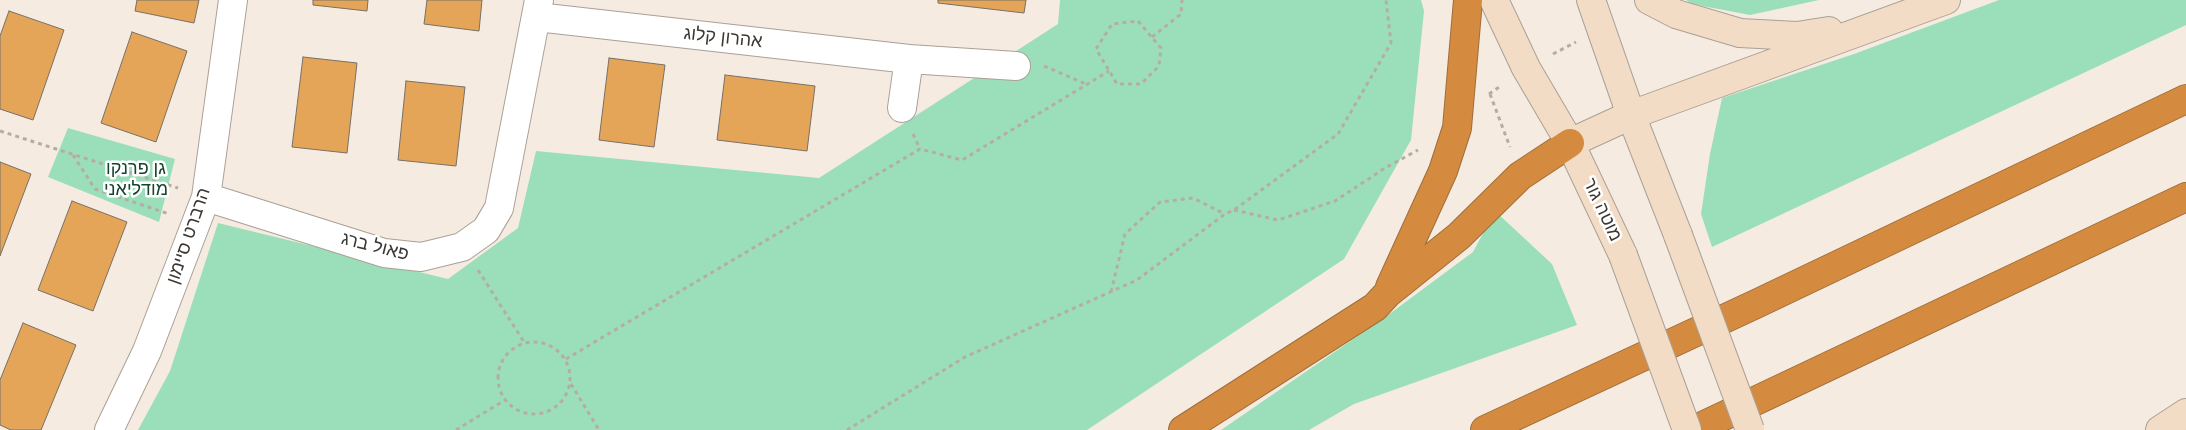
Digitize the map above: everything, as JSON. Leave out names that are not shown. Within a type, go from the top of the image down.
[{"type":"highway","points":[[1388,293],[1443,171],[1457,128],[1468,0]]},
{"type":"highway","points":[[1485,430],[1756,304],[2186,99]]},
{"type":"highway","points":[[1183,430],[1375,307],[1388,293],[1459,236],[1520,176],[1570,143]]},
{"type":"highway","points":[[1694,430],[2186,197]]},
{"type":"main road","name":"מוטה גור","points":[[1494,0],[1526,68],[1570,143],[1623,255],[1687,430]]},
{"type":"main road","points":[[1591,0],[1631,115],[1678,235],[1750,430]]},
{"type":"main road","points":[[1649,0],[1676,14],[1740,33],[1797,36],[1882,24]]},
{"type":"main road","points":[[1570,143],[1631,115],[1946,0]]},
{"type":"main road","points":[[2160,430],[2186,413]]},
{"type":"street","name":"הרברט סיימון","points":[[109,430],[147,351],[206,197],[233,0]]},
{"type":"street","name":"פאול ברג","points":[[206,197],[384,252],[421,258],[462,246],[486,230],[499,208],[538,8]]},
{"type":"street","name":"אהרון קלוג","points":[[538,8],[909,59],[1016,66]]},
{"type":"street","points":[[902,108],[909,59]]},
{"type":"path","points":[[1152,37],[1181,14],[1182,0]]},
{"type":"path","points":[[847,430],[965,357],[1136,280],[1338,134],[1391,43],[1386,0]]},
{"type":"path","points":[[1138,21],[1161,48],[1158,66],[1141,84],[1117,84],[1109,71],[1096,49],[1112,24],[1138,21]]},
{"type":"path","points":[[1016,66],[1048,66],[1087,85]]},
{"type":"path","points":[[566,359],[920,149],[962,160],[1109,71]]},
{"type":"path","points":[[1490,93],[1520,176]]},
{"type":"path","points":[[0,131],[206,197]]},
{"type":"path","points":[[73,154],[95,189],[196,224]]},
{"type":"path","points":[[1234,210],[1278,220],[1335,201],[1385,168]]},
{"type":"path","points":[[1111,292],[1125,234],[1160,202],[1193,198],[1225,214]]},
{"type":"path","points":[[462,246],[524,342]]},
{"type":"path","points":[[536,341],[548,344],[558,350],[566,359],[570,371],[567,395],[559,405],[549,411],[537,415],[519,411],[505,400],[499,390],[499,366],[514,347],[524,342],[536,341]]},
{"type":"path","points":[[570,383],[599,430]]},
{"type":"path","points":[[456,430],[505,400]]},
{"type":"green space","points":[[1060,0],[1421,0],[1424,11],[1411,140],[1344,259],[1087,430],[138,430],[170,371],[218,223],[448,279],[518,228],[536,151],[819,178],[1058,24]]},
{"type":"green space","points":[[1686,0],[1819,0],[1750,15],[1692,4]]},
{"type":"green space","points":[[1999,0],[2186,0],[2186,25],[1712,247],[1701,214],[1710,154],[1722,98],[1854,54]]},
{"type":"green space","name":"גן פרנקו מודליאני","points":[[68,128],[175,159],[159,222],[48,177]]},
{"type":"green space","points":[[1495,211],[1552,264],[1577,325],[1354,404],[1309,430],[1221,430],[1384,318],[1473,252]]},
{"type":"building","points":[[137,0],[199,0],[194,23],[135,11]]},
{"type":"building","points":[[313,0],[368,0],[367,11],[313,5]]},
{"type":"building","points":[[427,0],[482,0],[479,31],[424,24]]},
{"type":"building","points":[[938,0],[1026,0],[1024,13],[938,3]]},
{"type":"building","points":[[9,11],[64,30],[33,120],[0,109],[0,36]]},
{"type":"building","points":[[132,32],[187,51],[156,142],[101,123]]},
{"type":"building","points":[[303,57],[357,63],[347,153],[292,147]]},
{"type":"building","points":[[609,58],[665,65],[654,147],[599,140]]},
{"type":"building","points":[[725,75],[815,86],[807,151],[717,140]]},
{"type":"building","points":[[406,81],[465,87],[456,166],[398,160]]},
{"type":"building","points":[[0,162],[31,174],[0,256]]},
{"type":"building","points":[[72,201],[127,222],[93,311],[38,290]]},
{"type":"building","points":[[23,323],[76,345],[41,430],[11,430],[0,425],[0,380]]}]
